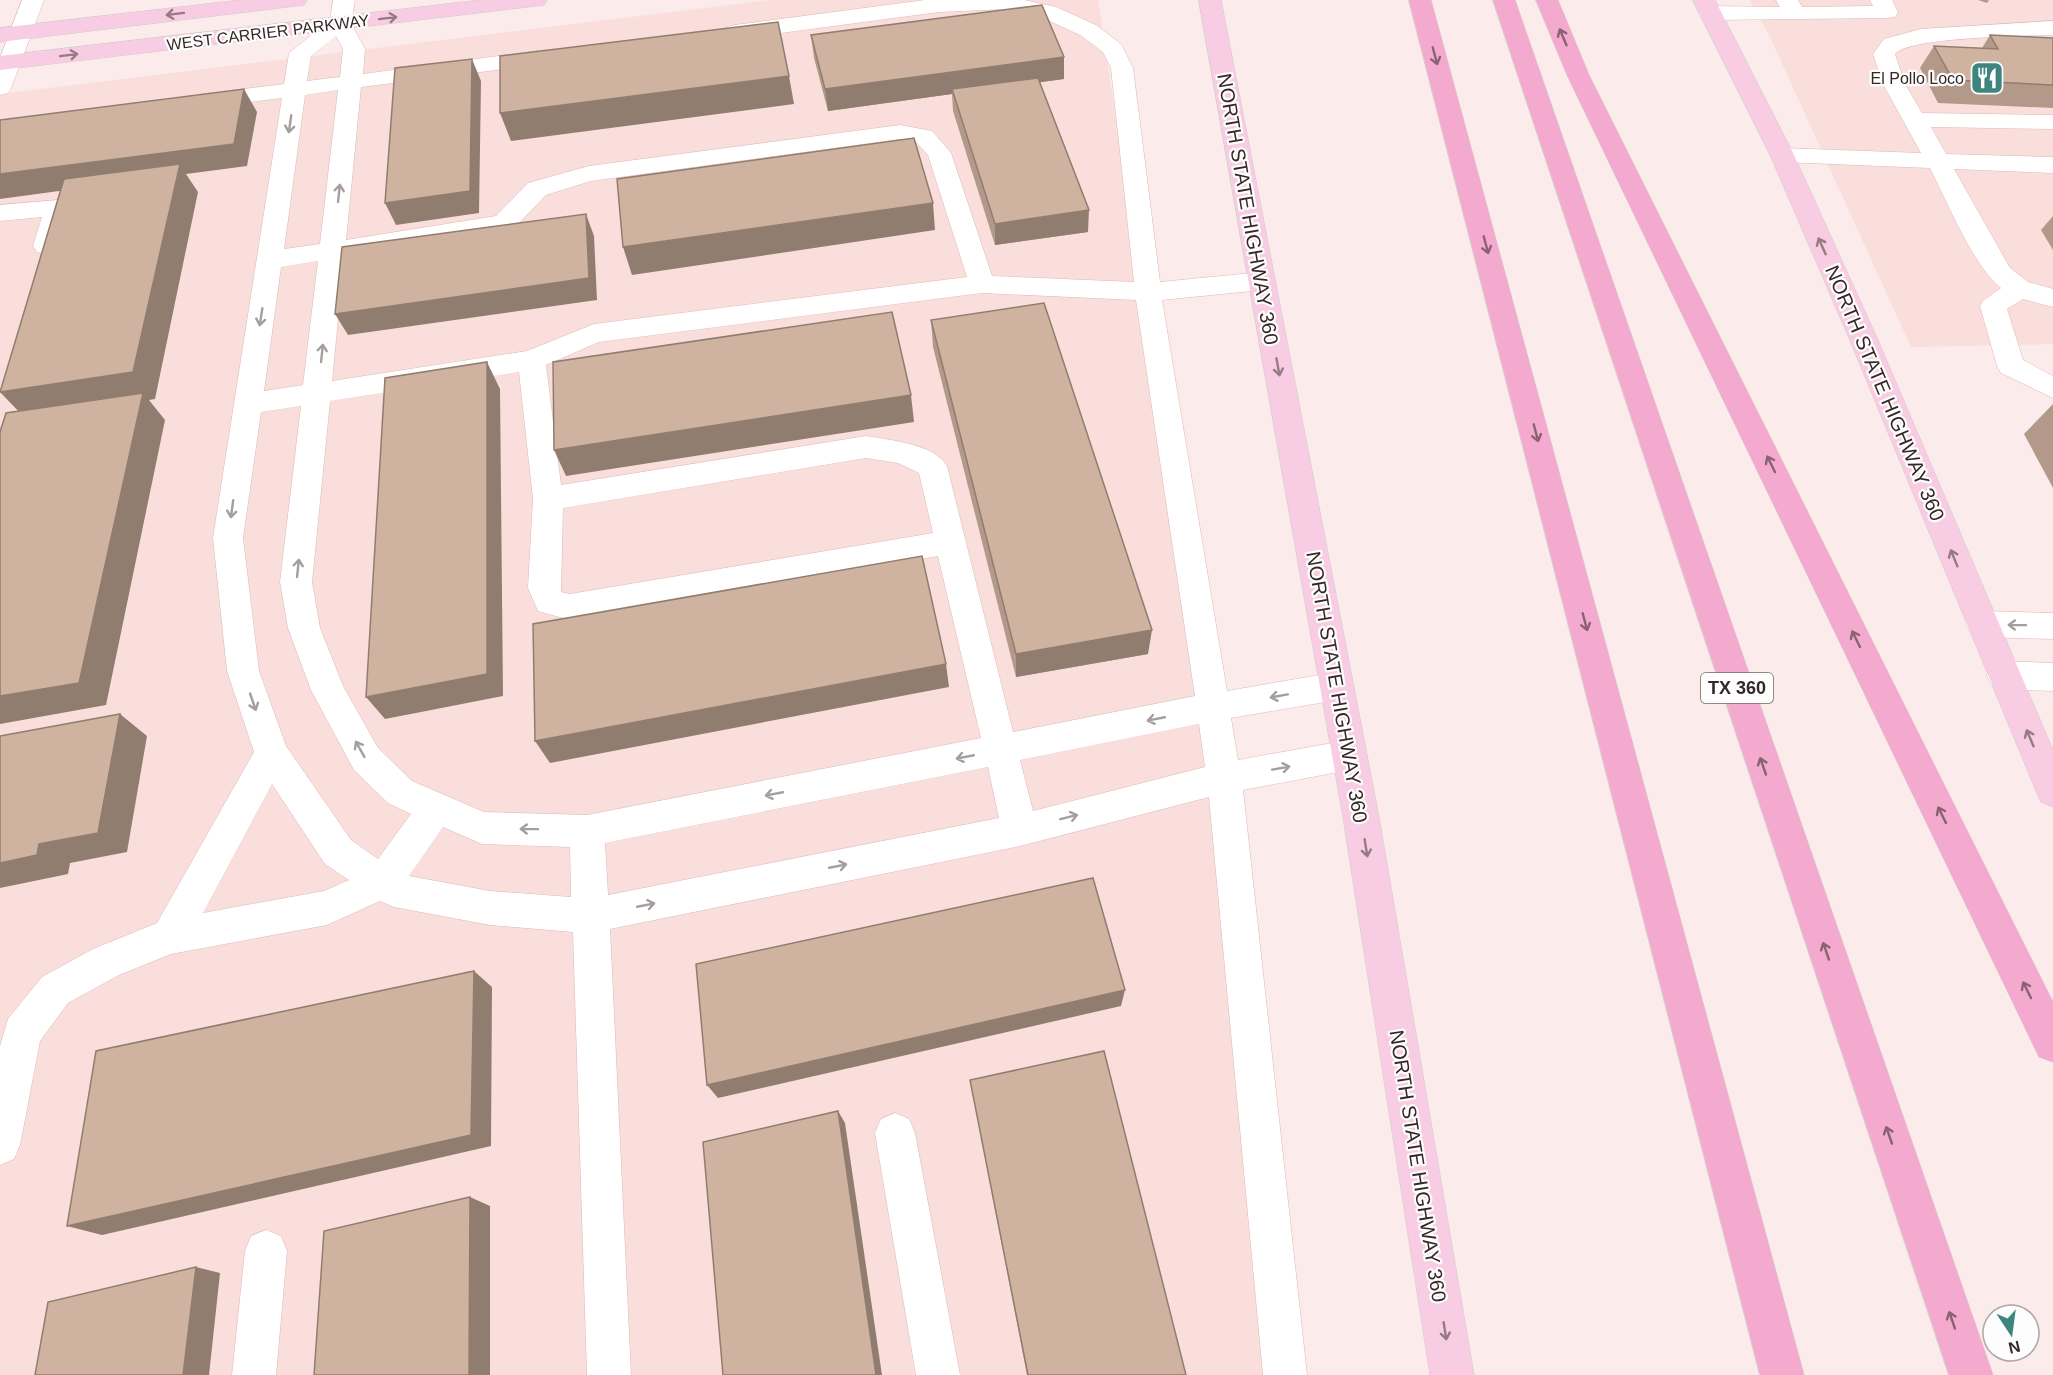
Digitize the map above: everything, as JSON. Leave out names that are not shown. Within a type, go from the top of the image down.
[{"type":"highway","points":[[1420,0],[1782,1375]]},
{"type":"highway","name":"TX 360","points":[[1504,0],[1599,286],[1971,1375]]},
{"type":"highway","points":[[1547,0],[1578,75],[2053,1042]]},
{"type":"main road","name":"WEST CARRIER PARKWAY","points":[[10,33],[218,5],[296,0]]},
{"type":"main road","name":"WEST CARRIER PARKWAY","points":[[5,63],[342,12],[536,0]]},
{"type":"main road","name":"NORTH STATE HIGHWAY 360","points":[[1210,0],[1337,686],[1452,1375]]},
{"type":"main road","name":"NORTH STATE HIGHWAY 360","points":[[1707,7],[1782,155],[1863,338],[2053,792]]},
{"type":"street","points":[[0,87],[10,33],[33,0]]},
{"type":"street","points":[[1707,7],[1842,6],[1887,12],[1881,0]]},
{"type":"street","points":[[715,35],[937,3],[1009,3],[1047,12],[1088,30],[1113,49],[1122,68],[1148,292],[1224,778],[1285,1375]]},
{"type":"street","points":[[1337,686],[587,831],[482,828],[400,792],[366,759],[328,690],[304,628],[296,582],[354,49],[342,12],[300,53],[228,538],[243,671],[271,753],[338,852],[394,890],[490,908],[589,916],[1020,830],[1224,778],[1349,755]]},
{"type":"street","points":[[1888,49],[1921,36],[2053,28]]},
{"type":"street","points":[[1888,49],[2053,45]]},
{"type":"street","points":[[1888,49],[1894,84],[1984,249],[2001,273],[2019,289],[2053,298]]},
{"type":"street","points":[[177,104],[562,55]]},
{"type":"street","points":[[1915,120],[2053,122]]},
{"type":"street","points":[[270,260],[504,224],[537,189],[589,174],[900,132],[924,136],[939,153],[982,284]]},
{"type":"street","points":[[1782,155],[2053,165]]},
{"type":"street","points":[[0,213],[58,208],[38,274]]},
{"type":"street","points":[[247,404],[532,360],[594,333],[982,284],[1148,292],[1262,282]]},
{"type":"street","points":[[2019,289],[1993,306],[2011,366],[2053,388]]},
{"type":"street","points":[[532,360],[548,499],[544,588],[549,602],[570,607],[950,542]]},
{"type":"street","points":[[548,499],[866,447],[903,453],[932,466],[1020,830]]},
{"type":"street","points":[[1982,624],[2053,626]]},
{"type":"street","points":[[2003,675],[2053,677]]},
{"type":"street","points":[[170,936],[271,753]]},
{"type":"street","points":[[0,1144],[22,1033],[55,990],[106,962],[170,936],[327,908],[383,882],[436,808]]},
{"type":"street","points":[[587,831],[609,1375]]},
{"type":"street","points":[[895,1133],[938,1375]]},
{"type":"street","points":[[254,1375],[266,1251]]},
{"type":"shaded area","points":[[770,0],[1098,0],[1306,1375],[0,1375],[0,94]]},
{"type":"shaded area","points":[[1750,0],[2053,0],[2053,344],[1911,347],[1770,37]]},
{"type":"building","points":[[1042,5],[1064,57],[825,89],[811,35]]},
{"type":"building","points":[[778,22],[789,76],[500,113],[500,56]]},
{"type":"building","points":[[1990,35],[2053,38],[2053,85],[1953,80],[1934,46],[1998,49]]},
{"type":"building","points":[[472,59],[470,191],[385,203],[395,68]]},
{"type":"building","points":[[1038,78],[1089,210],[995,224],[952,89]]},
{"type":"building","points":[[244,89],[234,144],[0,174],[0,120]]},
{"type":"building","points":[[914,138],[933,203],[623,247],[617,179]]},
{"type":"building","points":[[180,164],[133,372],[0,392],[64,179]]},
{"type":"building","points":[[586,214],[589,278],[335,314],[342,247]]},
{"type":"building","points":[[1044,303],[1152,630],[1016,654],[931,320]]},
{"type":"building","points":[[892,312],[911,395],[554,450],[553,362]]},
{"type":"building","points":[[487,362],[487,674],[366,697],[385,378]]},
{"type":"building","points":[[143,393],[79,683],[0,696],[0,432],[6,413]]},
{"type":"building","points":[[922,556],[946,664],[535,741],[533,624]]},
{"type":"building","points":[[120,714],[98,833],[39,844],[37,855],[0,863],[0,736]]},
{"type":"building","points":[[1093,878],[1125,990],[707,1085],[696,964]]},
{"type":"building","points":[[474,971],[471,1135],[67,1226],[96,1051]]},
{"type":"building","points":[[1104,1051],[1186,1375],[1028,1375],[970,1080]]},
{"type":"building","points":[[838,1111],[876,1375],[723,1375],[703,1142]]},
{"type":"building","points":[[470,1197],[469,1375],[314,1375],[324,1231]]},
{"type":"building","points":[[196,1267],[183,1375],[35,1375],[48,1302]]},
{"type":"place","name":"El Pollo Loco","points":[[1987,78]]}]
